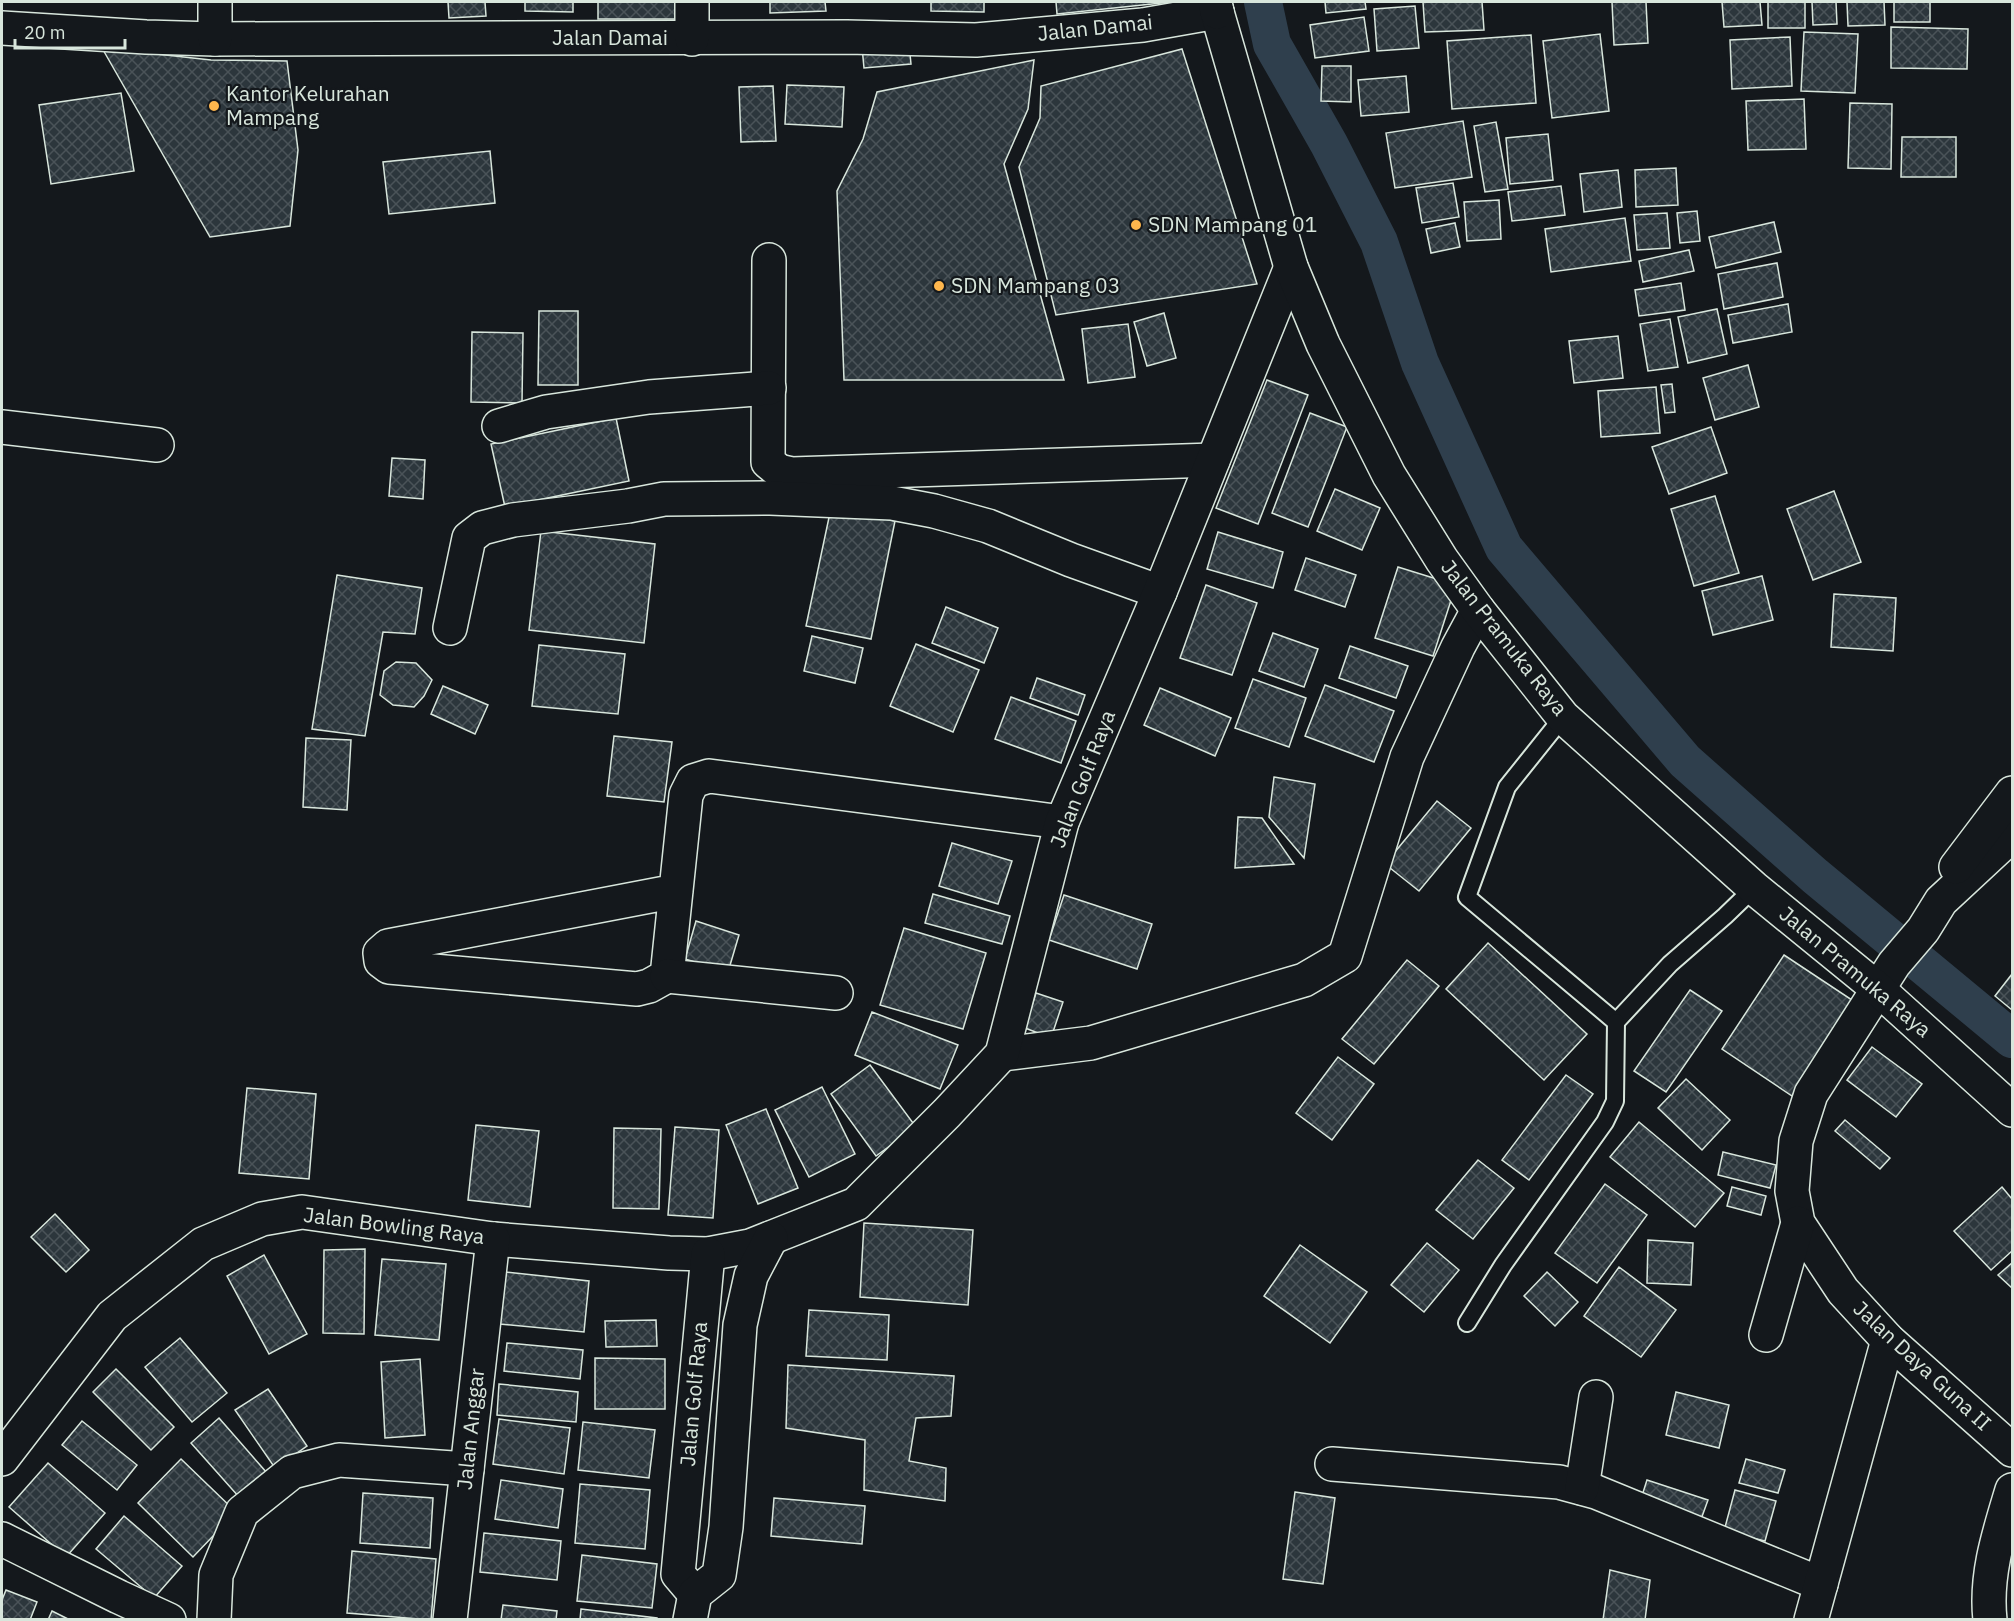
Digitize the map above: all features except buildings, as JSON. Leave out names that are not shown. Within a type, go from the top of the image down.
[{"type":"street","points":[[215,2],[215,39]]},
{"type":"street","points":[[692,2],[692,39]]},
{"type":"street","name":"Jalan Damai","points":[[2,28],[215,39],[847,37],[976,40],[1143,25],[1216,7]]},
{"type":"street","name":"Jalan Pramuka Raya","points":[[1216,7],[1291,267],[1323,344],[1389,475],[1442,560],[1478,610],[1563,717],[1754,888],[1886,977],[2013,1110]]},
{"type":"street","points":[[769,260],[768,462],[779,471],[792,474],[1213,460]]},
{"type":"street","name":"Jalan Golf Raya","points":[[771,1238],[751,1276],[740,1325],[726,1527],[719,1575],[693,1607],[678,1574],[708,1254],[750,1246],[856,1204],[1002,1054],[1062,822],[1160,592],[1291,267]]},
{"type":"street","points":[[499,426],[546,412],[649,397],[769,388]]},
{"type":"street","points":[[2,428],[157,446]]},
{"type":"street","points":[[450,628],[469,538],[482,528],[513,520],[628,506],[664,499],[770,498],[892,502],[988,526],[1071,560],[1160,592]]},
{"type":"street","points":[[1002,1054],[1091,1044],[1304,980],[1345,956],[1407,757],[1458,647],[1478,610]]},
{"type":"street","points":[[667,976],[686,795],[693,781],[709,776],[1062,822]]},
{"type":"street","points":[[1941,901],[1948,877],[2013,793]]},
{"type":"street","points":[[1941,901],[2013,835]]},
{"type":"street","points":[[676,891],[388,946],[380,953],[381,961],[389,967],[637,989],[649,986],[667,976],[836,993]]},
{"type":"street","name":"Jalan Daya Guna II","points":[[1941,901],[1923,930],[1886,977],[1811,1094],[1796,1141],[1792,1191],[1798,1223],[1843,1291],[1888,1340],[2013,1450]]},
{"type":"street","name":"Jalan Bowling Raya","points":[[2,1459],[112,1316],[202,1244],[262,1219],[302,1212],[493,1239],[708,1254]]},
{"type":"street","points":[[1766,1335],[1798,1223]]},
{"type":"street","name":"Jalan Anggar","points":[[450,1620],[493,1239]]},
{"type":"street","points":[[1811,1620],[1888,1340]]},
{"type":"street","points":[[1582,1488],[1596,1397]]},
{"type":"street","points":[[214,1620],[216,1575],[242,1512],[292,1472],[339,1460],[467,1469]]},
{"type":"street","points":[[1332,1464],[1559,1482],[1596,1492],[1821,1584]]},
{"type":"street","points":[[1990,1620],[1989,1605],[1994,1549],[2013,1491]]},
{"type":"street","points":[[2,1539],[169,1620]]},
{"type":"lane","points":[[1563,717],[1507,788],[1467,897],[1616,1022]]},
{"type":"lane","points":[[1467,1323],[1503,1264],[1605,1122],[1615,1101],[1616,1022],[1670,964],[1754,888]]},
{"type":"waterway","points":[[1263,2],[1272,44],[1329,144],[1379,242],[1420,363],[1504,548],[1685,761],[1815,876],[2012,1039]]},
{"type":"place","name":"Kantor Kelurahan Mampang","points":[[214,106]]},
{"type":"place","name":"SDN Mampang 01","points":[[1136,225]]},
{"type":"place","name":"SDN Mampang 03","points":[[939,286]]}]
